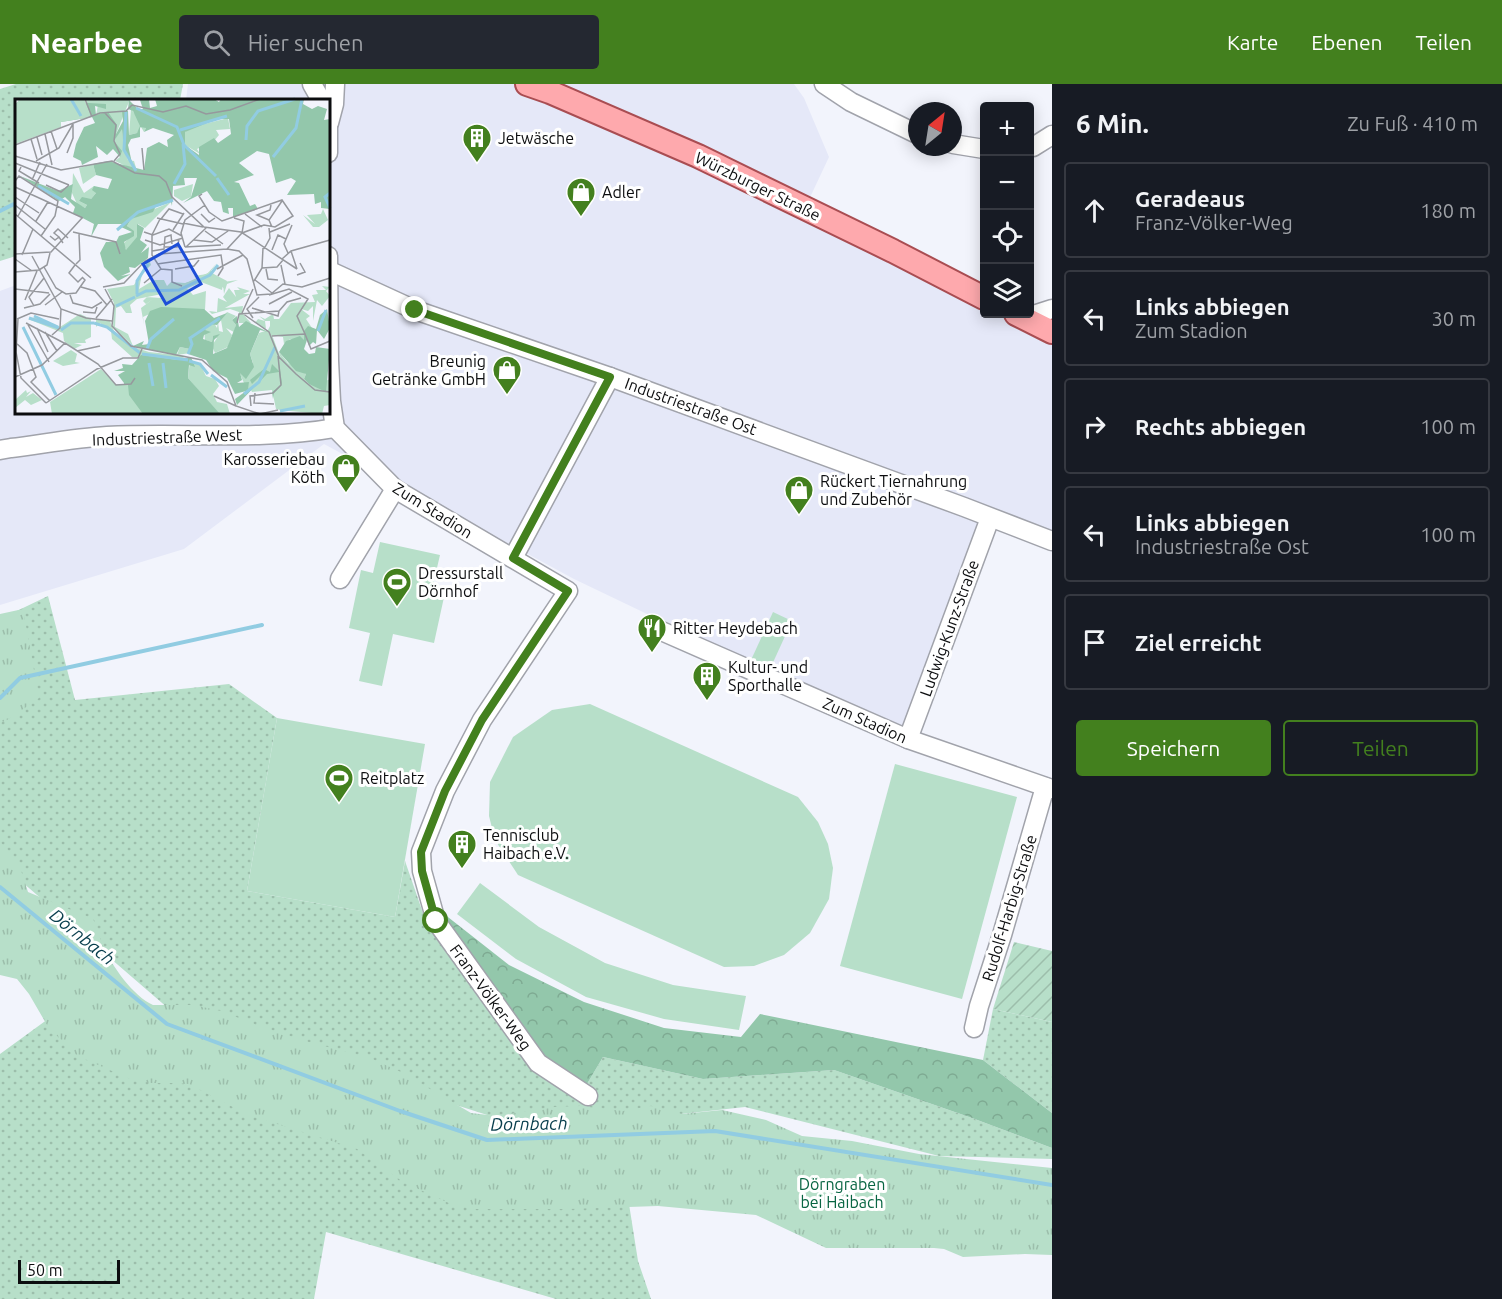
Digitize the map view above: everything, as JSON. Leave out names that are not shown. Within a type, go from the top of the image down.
[{"type":"main road","name":"Würzburger Straße","points":[[527,84],[698,156],[980,296]]},
{"type":"main road","points":[[1024,318],[1052,332]]},
{"type":"street","points":[[312,84],[324,99]]},
{"type":"street","points":[[322,84],[325,99]]},
{"type":"street","points":[[328,99],[335,84]]},
{"type":"street","points":[[330,99],[350,84]]},
{"type":"street","points":[[824,84],[851,102],[908,130]]},
{"type":"street","points":[[1034,146],[1052,135]]},
{"type":"street","points":[[962,145],[980,148]]},
{"type":"street","name":"Industriestraße Ost","points":[[330,264],[415,310],[610,377],[1052,541]]},
{"type":"street","points":[[1034,313],[1052,309]]},
{"type":"street","points":[[513,558],[610,377]]},
{"type":"street","points":[[330,380],[335,428]]},
{"type":"street","name":"Industriestraße West","points":[[0,450],[106,436],[279,434],[335,428]]},
{"type":"street","name":"Zum Stadion","points":[[335,428],[395,489],[568,591]]},
{"type":"street","points":[[340,579],[395,489]]},
{"type":"street","name":"Ludwig-Kunz-Straße","points":[[908,739],[990,518]]},
{"type":"street","name":"Franz-Völker-Weg","points":[[568,591],[482,720],[445,791],[421,852],[422,871],[436,921],[538,1063],[588,1096]]},
{"type":"street","name":"Zum Stadion","points":[[650,626],[908,739],[1048,788]]},
{"type":"street","name":"Rudolf-Harbig-Straße","points":[[974,1028],[1048,788]]},
{"type":"shaded area","points":[[188,84],[794,84],[804,98],[829,157],[805,208],[980,296],[980,318],[1024,318],[1052,332],[1052,541],[991,518],[908,739],[574,579],[324,444],[184,549],[0,605],[0,291],[15,285],[15,414],[330,414],[330,99],[186,99]]},
{"type":"green space","points":[[16,84],[183,84],[180,99],[15,99],[15,256],[0,261],[0,89]]},
{"type":"green space","name":"Dressurstall Dörnhof","points":[[380,542],[440,555],[433,585],[446,588],[434,643],[393,634],[382,686],[359,681],[370,633],[349,628],[361,570],[373,573]]},
{"type":"green space","points":[[48,596],[75,700],[229,684],[277,718],[247,891],[395,917],[405,861],[424,916],[522,1055],[587,1084],[603,1057],[703,1079],[834,1070],[1052,1148],[1052,1159],[939,1156],[745,1107],[534,1130],[296,1054],[169,1009],[0,863],[0,619]]},
{"type":"green space","points":[[23,609],[39,698],[0,723],[0,614]]},
{"type":"green space","points":[[773,612],[792,621],[770,669],[751,660]]},
{"type":"green space","points":[[590,704],[798,797],[818,822],[828,844],[833,868],[829,899],[810,933],[784,955],[754,966],[724,967],[518,875],[495,840],[489,816],[490,782],[513,737],[552,710]]},
{"type":"green space","name":"Reitplatz","points":[[277,718],[425,744],[395,917],[247,891]]},
{"type":"green space","points":[[895,764],[1017,797],[962,999],[840,966]]},
{"type":"green space","name":"Dörngraben bei Haibach","points":[[0,842],[18,861],[28,892],[93,919],[103,946],[118,971],[138,995],[153,1005],[193,1005],[221,1011],[305,1041],[370,1058],[401,1072],[471,1113],[496,1116],[554,1107],[580,1106],[623,1111],[651,1106],[682,1114],[722,1110],[766,1120],[802,1136],[852,1141],[919,1154],[1052,1168],[1052,1255],[963,1257],[944,1249],[934,1248],[826,1248],[756,1215],[658,1206],[473,1209],[451,1204],[403,1182],[357,1149],[248,1115],[189,1084],[151,1083],[130,1079],[73,1053],[47,1025],[29,994],[17,979],[0,975]]},
{"type":"green space","points":[[480,883],[539,927],[605,963],[673,985],[746,996],[739,1030],[664,1019],[586,997],[516,959],[457,914]]},
{"type":"green space","points":[[439,910],[509,965],[584,1002],[664,1028],[741,1037],[760,1014],[983,1060],[1052,1113],[1052,1148],[834,1070],[703,1079],[603,1057],[587,1084],[556,1070],[446,926]]},
{"type":"green space","points":[[1014,942],[1052,951],[1052,1022],[993,1009]]},
{"type":"green space","points":[[993,1009],[1052,1022],[1052,1113],[983,1060]]},
{"type":"green space","points":[[59,1011],[720,1200],[629,1204],[638,1261],[651,1299],[556,1299],[326,1232],[314,1299],[0,1299],[0,1054]]},
{"type":"waterway","points":[[0,211],[15,204]]},
{"type":"waterway","points":[[0,698],[20,678],[262,625]]},
{"type":"waterway","name":"Dörnbach","points":[[0,887],[167,1024],[400,1111],[487,1140],[715,1131],[1052,1185]]},
{"type":"place","name":"Jetwäsche","points":[[477,164]]},
{"type":"place","name":"Adler","points":[[581,218]]},
{"type":"place","name":"Breunig Getränke GmbH","points":[[507,396]]},
{"type":"place","name":"Karosseriebau Köth","points":[[346,494]]},
{"type":"place","name":"Rückert Tiernahrung und Zubehör","points":[[799,516]]},
{"type":"place","name":"Dressurstall Dörnhof","points":[[397,608]]},
{"type":"place","name":"Ritter Heydebach","points":[[652,654]]},
{"type":"place","name":"Kultur- und Sporthalle","points":[[707,702]]},
{"type":"place","name":"Reitplatz","points":[[339,804]]},
{"type":"place","name":"Tennisclub Haibach e.V.","points":[[462,870]]},
{"type":"route","points":[[415,310],[610,377],[513,558],[568,591],[482,720],[445,791],[421,852],[422,871],[436,921]]}]
